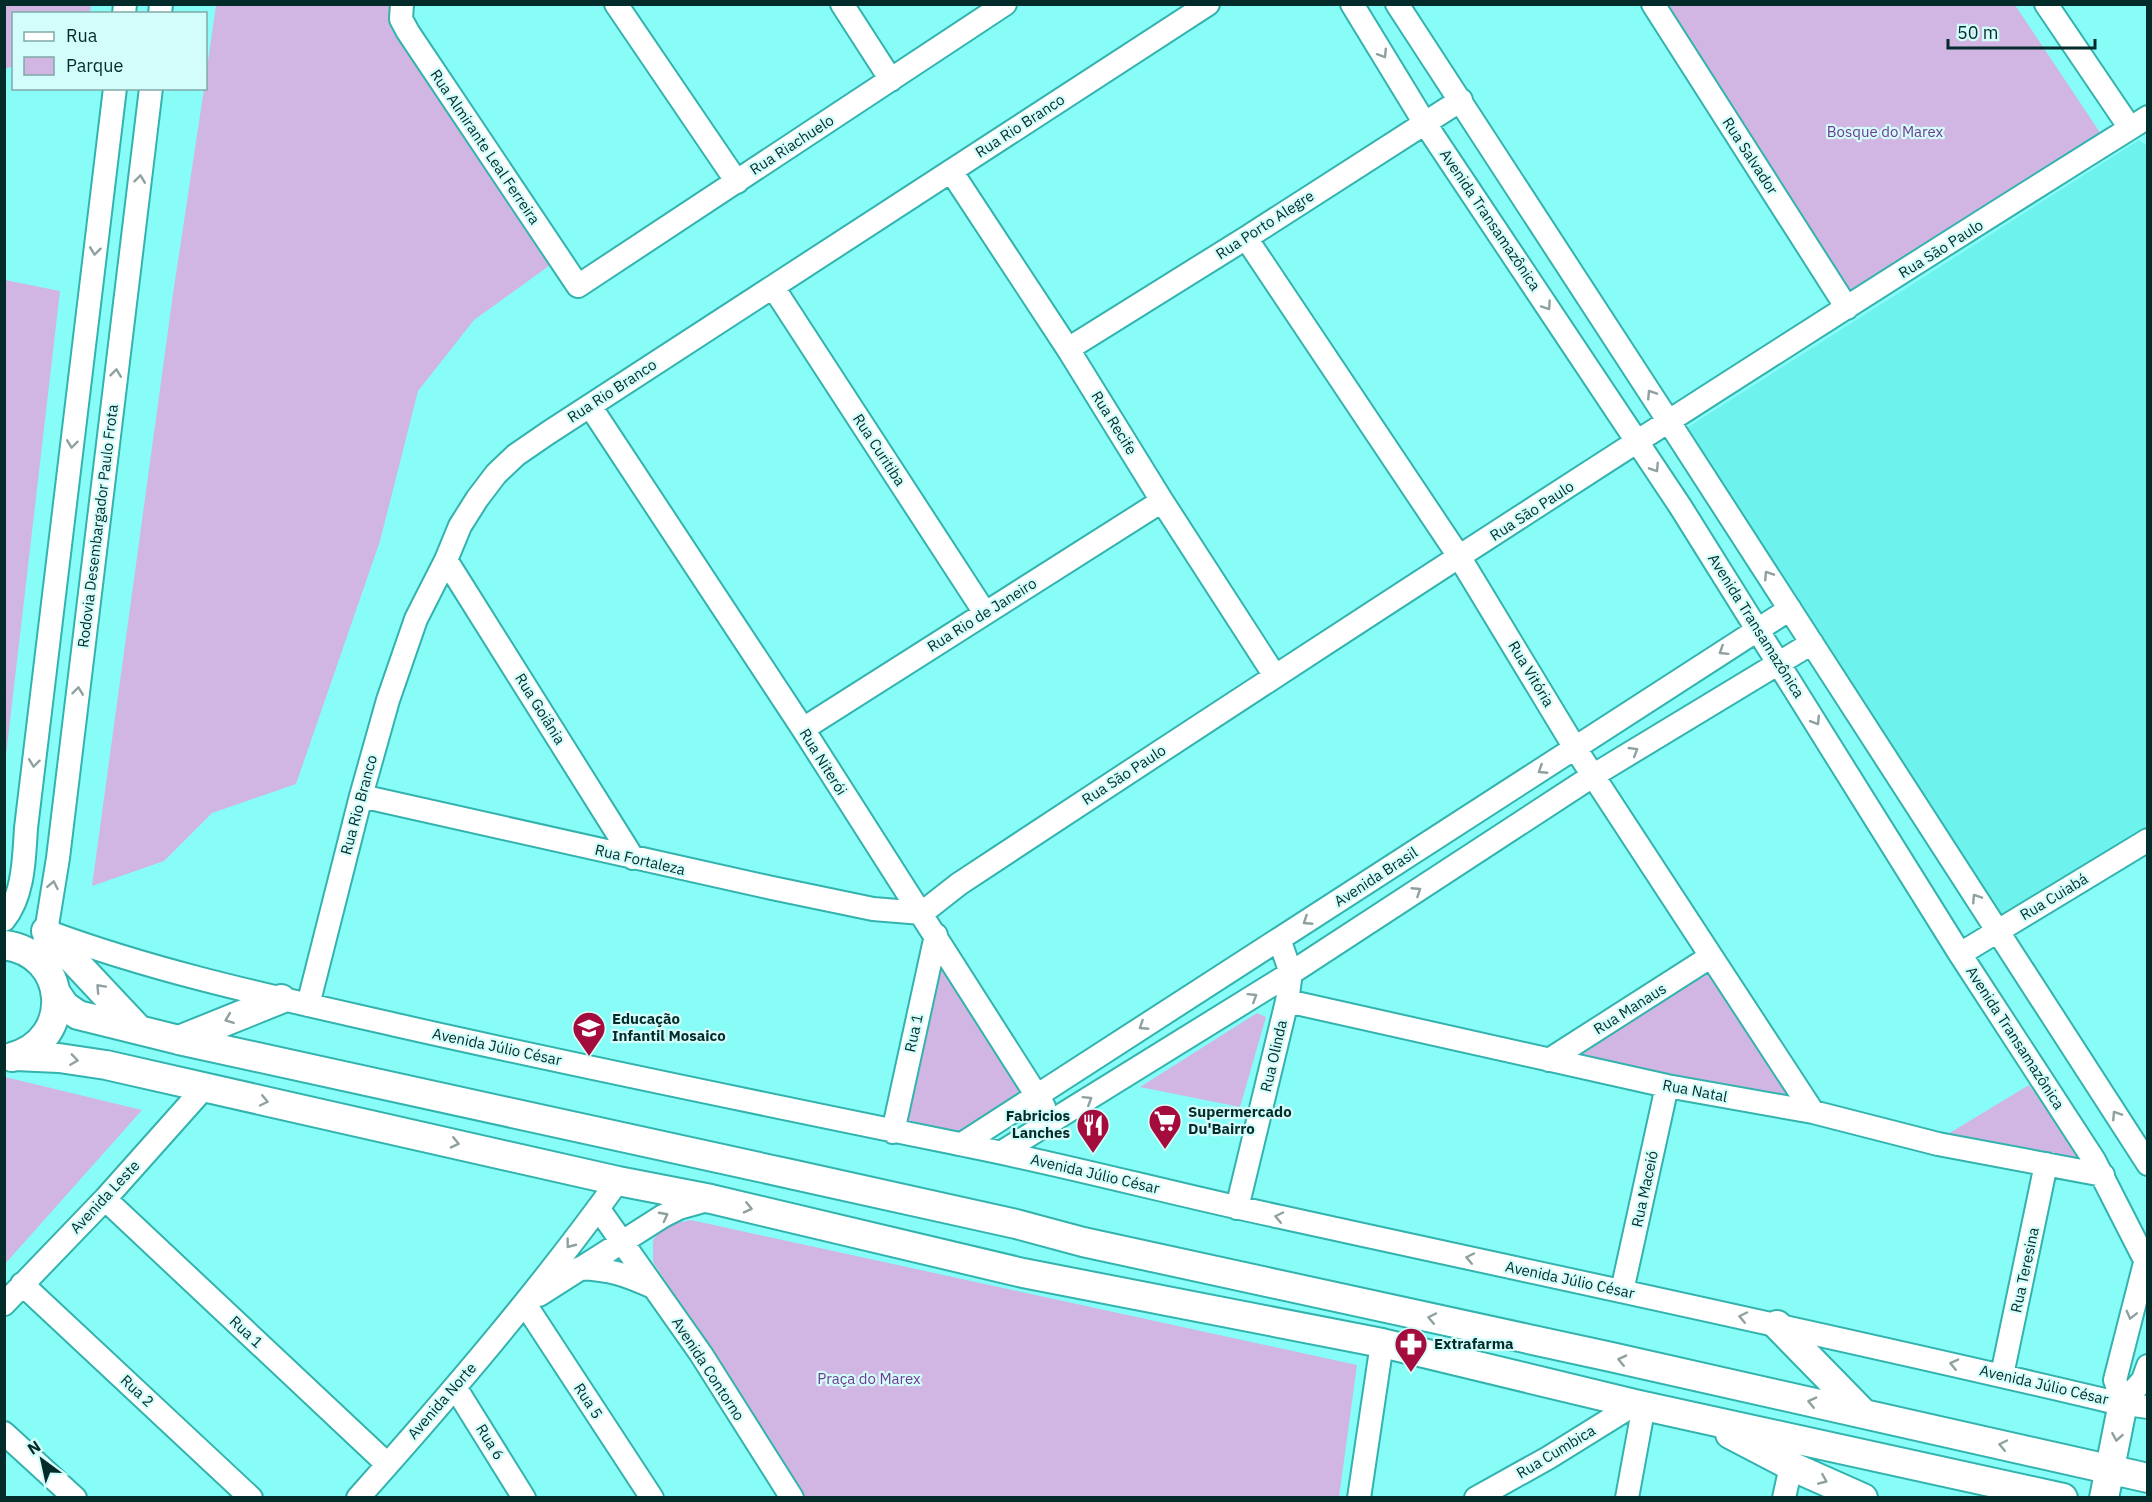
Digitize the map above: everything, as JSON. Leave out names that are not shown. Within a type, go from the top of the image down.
[{"type":"main road","points":[[46,931],[139,1030]]},
{"type":"main road","points":[[4,945],[15,946],[30,953],[43,963],[52,977],[56,993],[56,1009],[52,1025],[43,1039],[30,1049],[10,1057]]},
{"type":"main road","points":[[56,993],[65,1006],[78,1015],[178,1040],[842,1185],[1016,1224],[1138,1255],[2060,1458],[2106,1484],[2148,1478]]},
{"type":"main road","points":[[178,1040],[295,1002]]},
{"type":"main road","points":[[10,1057],[59,1058],[106,1065],[618,1181],[711,1199],[1023,1273],[1382,1343],[1640,1405],[2053,1496],[2060,1458]]},
{"type":"main road","points":[[1776,1325],[1863,1413]]},
{"type":"main road","points":[[2106,1484],[2131,1405]]},
{"type":"main road","points":[[1696,1416],[1791,1466],[1863,1497]]},
{"type":"street","name":"Rua Almirante Leal Ferreira","points":[[402,4],[401,19],[408,32],[578,285]]},
{"type":"street","points":[[616,4],[737,182]]},
{"type":"street","points":[[842,4],[891,80]]},
{"type":"street","name":"Rua Riachuelo","points":[[578,285],[1005,4]]},
{"type":"street","name":"Rua Rio Branco","points":[[295,1002],[361,796],[388,700],[416,619],[446,560],[460,526],[496,474],[516,455],[590,406],[1208,4]]},
{"type":"street","name":"Avenida Transamazônica","points":[[1352,4],[1424,122],[1638,442],[1780,663],[1960,954],[2103,1175],[2146,1254]]},
{"type":"street","points":[[1397,4],[2148,1164]]},
{"type":"street","name":"Rua Salvador","points":[[1653,4],[1847,308]]},
{"type":"street","points":[[2046,4],[2139,123]]},
{"type":"street","points":[[4,920],[15,898],[23,869],[115,90]]},
{"type":"street","name":"Rodovia Desembargador Paulo Frota","points":[[43,963],[58,858],[151,90]]},
{"type":"street","name":"Rua Porto Alegre","points":[[1068,349],[1461,100]]},
{"type":"street","name":"Rua São Paulo","points":[[922,913],[959,884],[1275,676],[2139,123]]},
{"type":"street","name":"Rua Recife","points":[[951,171],[1068,349],[1162,501],[1275,676]]},
{"type":"street","name":"Rua Vitória","points":[[1246,238],[1460,558],[1575,748],[1813,1112]]},
{"type":"street","name":"Rua Curitiba","points":[[773,286],[985,613]]},
{"type":"street","name":"Rua Niterói","points":[[590,406],[803,729],[1053,1121]]},
{"type":"street","name":"Rua Rio de Janeiro","points":[[803,729],[1162,501]]},
{"type":"street","name":"Rua Goiânia","points":[[446,560],[633,858]]},
{"type":"street","name":"Avenida Brasil","points":[[962,1144],[1790,609]]},
{"type":"street","points":[[1002,1152],[1292,973],[1594,775],[1812,643]]},
{"type":"street","name":"Rua Fortaleza","points":[[361,796],[633,858],[873,909],[922,913]]},
{"type":"street","name":"Rua Cuiabá","points":[[1960,954],[2148,840]]},
{"type":"street","name":"Avenida Júlio César","points":[[46,931],[127,959],[295,1002],[503,1050],[893,1132],[1002,1152],[1237,1208],[2131,1405]]},
{"type":"street","name":"Rua 1","points":[[893,1132],[936,935]]},
{"type":"street","points":[[1279,939],[1292,973]]},
{"type":"street","name":"Rua Manaus","points":[[1549,1060],[1710,957]]},
{"type":"street","name":"Rua Olinda","points":[[1237,1208],[1292,973]]},
{"type":"street","name":"Rua Natal","points":[[1287,1001],[1667,1086],[1813,1112],[1938,1144],[2103,1175]]},
{"type":"street","name":"Rua Maceió","points":[[1622,1292],[1667,1086]]},
{"type":"street","name":"Avenida Leste","points":[[4,1304],[105,1199],[204,1088]]},
{"type":"street","name":"Rua Teresina","points":[[2002,1375],[2046,1164]]},
{"type":"street","points":[[525,1304],[618,1181]]},
{"type":"street","name":"Rua 1","points":[[105,1199],[387,1464]]},
{"type":"street","points":[[525,1304],[663,1216],[679,1208],[711,1199]]},
{"type":"street","name":"Avenida Contorno","points":[[598,1208],[700,1354],[792,1497]]},
{"type":"street","points":[[2146,1254],[2115,1380],[2131,1405],[2144,1380],[2148,1365]]},
{"type":"street","points":[[580,1268],[623,1273],[654,1288]]},
{"type":"street","name":"Rua 2","points":[[22,1284],[251,1497]]},
{"type":"street","name":"Avenida Norte","points":[[370,1493],[387,1464],[455,1388],[525,1304]]},
{"type":"street","name":"Rua 5","points":[[525,1304],[652,1497]]},
{"type":"street","points":[[1359,1497],[1382,1343]]},
{"type":"street","name":"Rua 6","points":[[455,1388],[524,1497]]},
{"type":"street","points":[[1628,1497],[1640,1405]]},
{"type":"street","name":"Rua Cumbica","points":[[1476,1497],[1640,1405]]},
{"type":"street","points":[[4,1433],[75,1497]]},
{"type":"street","points":[[1784,1497],[1791,1466]]},
{"type":"shaded area","points":[[2139,140],[2147,146],[2147,829],[2000,921],[1685,429]]},
{"type":"green space","points":[[5,4],[91,5],[90,12],[12,12],[12,66],[5,69]]},
{"type":"green space","points":[[216,5],[389,5],[553,263],[474,320],[418,391],[380,541],[296,784],[212,813],[164,861],[92,886],[173,294],[204,90],[207,90],[207,69]]},
{"type":"green space","name":"Bosque do Marex","points":[[1651,5],[2015,5],[2107,143],[1847,308]]},
{"type":"green space","points":[[4,280],[60,291],[5,764]]},
{"type":"green space","points":[[1711,958],[1812,1114],[1555,1056]]},
{"type":"green space","points":[[942,966],[1022,1093],[959,1135],[905,1124]]},
{"type":"green space","points":[[1257,1013],[1266,1017],[1240,1107],[1140,1087]]},
{"type":"green space","points":[[4,1077],[142,1110],[5,1264]]},
{"type":"green space","points":[[2029,1085],[2084,1163],[1938,1140]]},
{"type":"green space","name":"Praça do Marex","points":[[691,1220],[1357,1365],[1339,1497],[805,1497],[653,1262],[653,1240],[664,1226]]},
{"type":"place","name":"Educação Infantil Mosaico","points":[[589,1057]]},
{"type":"place","name":"Supermercado Du'Bairro","points":[[1165,1150]]},
{"type":"place","name":"Fabricios Lanches","points":[[1093,1154]]},
{"type":"place","name":"Extrafarma","points":[[1411,1373]]}]
